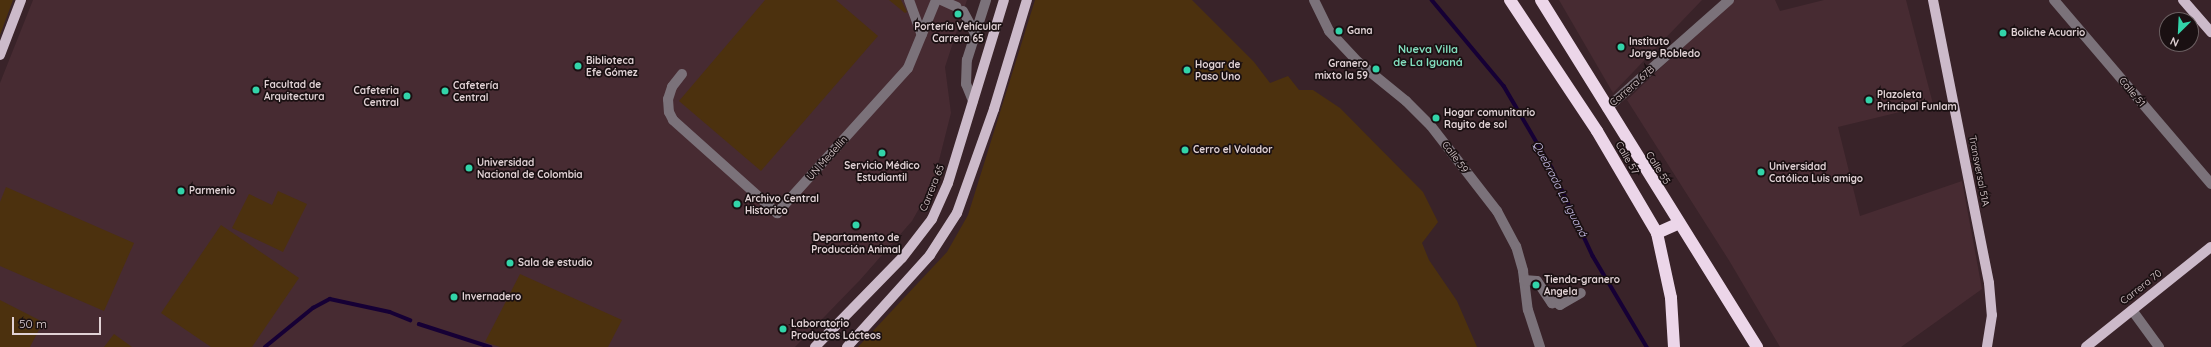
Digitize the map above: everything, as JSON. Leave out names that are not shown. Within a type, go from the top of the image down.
[{"type":"highway","name":"Calle 57","points":[[1510,0],[1597,131],[1657,234],[1671,298],[1674,347]]},
{"type":"highway","name":"Calle 55","points":[[1541,0],[1757,347]]},
{"type":"highway","points":[[1657,234],[1679,223]]},
{"type":"main road","points":[[0,56],[21,0]]},
{"type":"main road","name":"Carrera 65","points":[[816,347],[902,258],[928,225],[948,183],[1004,0]]},
{"type":"main road","points":[[847,347],[930,255],[957,213],[994,110],[1027,0]]},
{"type":"main road","name":"Transversal 51A","points":[[1933,0],[1989,283],[1992,315],[1987,347]]},
{"type":"main road","points":[[2184,0],[2211,32]]},
{"type":"main road","name":"Carrera 70","points":[[2086,347],[2211,247]]},
{"type":"street","points":[[909,0],[922,35]]},
{"type":"street","points":[[922,35],[936,0]]},
{"type":"street","points":[[941,0],[960,9],[975,34]]},
{"type":"street","points":[[973,101],[965,76],[975,34],[986,0]]},
{"type":"street","name":"Calle 59","points":[[1314,0],[1329,31],[1358,62],[1406,101],[1431,126],[1495,207],[1511,232],[1524,280],[1528,310],[1540,347]]},
{"type":"street","name":"Carrera 67B","points":[[1607,108],[1729,0]]},
{"type":"street","name":"Calle 51","points":[[2054,0],[2211,184]]},
{"type":"street","name":"UN Medellín","points":[[682,74],[672,87],[668,99],[669,112],[674,120],[776,214],[905,72],[914,58],[922,35]]},
{"type":"street","points":[[1524,280],[1537,281],[1552,303],[1556,302],[1560,306],[1580,293]]},
{"type":"street","points":[[2132,310],[2158,347]]},
{"type":"shaded area","points":[[0,0],[13,0],[0,35]]},
{"type":"shaded area","name":"Universidad Nacional de Colombia","points":[[33,0],[967,0],[945,67],[951,113],[933,184],[912,221],[860,280],[795,347],[0,347],[0,83]]},
{"type":"shaded area","points":[[765,0],[836,0],[878,36],[761,171],[679,101]]},
{"type":"shaded area","points":[[889,0],[901,0],[907,12],[905,13]]},
{"type":"shaded area","name":"Cerro el Volador","points":[[1035,0],[1192,0],[1254,62],[1270,83],[1288,76],[1299,90],[1313,90],[1340,108],[1423,192],[1438,222],[1422,243],[1429,260],[1457,301],[1477,347],[858,347],[947,252],[968,215]]},
{"type":"shaded area","name":"Instituto Jorge Robledo","points":[[1559,0],[1702,0],[1613,93]]},
{"type":"shaded area","name":"Universidad Católica Luis amigo","points":[[1732,0],[1775,0],[1780,11],[1824,0],[1906,0],[1933,104],[1838,127],[1860,216],[1962,181],[1982,289],[1901,347],[1780,347],[1730,262],[1627,100]]},
{"type":"shaded area","points":[[6,187],[134,243],[104,311],[0,266],[0,202]]},
{"type":"shaded area","points":[[278,191],[307,204],[283,252],[232,228],[249,194],[272,205]]},
{"type":"shaded area","points":[[221,225],[299,278],[252,347],[211,347],[161,313]]},
{"type":"shaded area","points":[[520,274],[622,320],[608,347],[500,347],[485,342]]},
{"type":"shaded area","points":[[0,300],[43,322],[30,347],[0,347]]},
{"type":"shaded area","points":[[114,334],[132,347],[104,347]]},
{"type":"waterway","name":"Quebrada La Iguaná","points":[[1432,0],[1504,86],[1552,168],[1593,256],[1647,347]]},
{"type":"waterway","points":[[265,347],[313,308],[330,299],[390,312],[410,320]]},
{"type":"waterway","points":[[419,324],[490,347]]},
{"type":"place","name":"Portería Vehícular Carrera 65","points":[[958,14]]},
{"type":"place","name":"Gana","points":[[1339,31]]},
{"type":"place","name":"Boliche Acuario","points":[[2003,33]]},
{"type":"place","name":"Instituto Jorge Robledo","points":[[1621,47]]},
{"type":"place","name":"Biblioteca Efe Gómez","points":[[578,66]]},
{"type":"place","name":"Granero mixto la 59","points":[[1376,69]]},
{"type":"place","name":"Hogar de Paso Uno","points":[[1187,70]]},
{"type":"place","name":"Facultad de Arquitectura","points":[[256,90]]},
{"type":"place","name":"Cafetería Central","points":[[445,91]]},
{"type":"place","name":"Cafeteria Central","points":[[407,96]]},
{"type":"place","name":"Plazoleta Principal Funlam","points":[[1869,100]]},
{"type":"place","name":"Hogar comunitario Rayito de sol","points":[[1436,118]]},
{"type":"place","name":"Cerro el Volador","points":[[1185,150]]},
{"type":"place","name":"Servicio Médico Estudiantil","points":[[882,153]]},
{"type":"place","name":"Universidad Nacional de Colombia","points":[[469,168]]},
{"type":"place","name":"Universidad Católica Luis amigo","points":[[1761,172]]},
{"type":"place","name":"Parmenio","points":[[181,191]]},
{"type":"place","name":"Archivo Central Historico","points":[[737,204]]},
{"type":"place","name":"Departamento de Producción Animal","points":[[856,225]]},
{"type":"place","name":"Sala de estudio","points":[[510,263]]},
{"type":"place","name":"Tienda-granero Angela","points":[[1536,285]]},
{"type":"place","name":"Invernadero","points":[[454,297]]},
{"type":"place","name":"Laboratorio Productos Lácteos","points":[[783,329]]},
{"type":"district","name":"Nueva Villa de La Iguaná","points":[[1428,56]]}]
